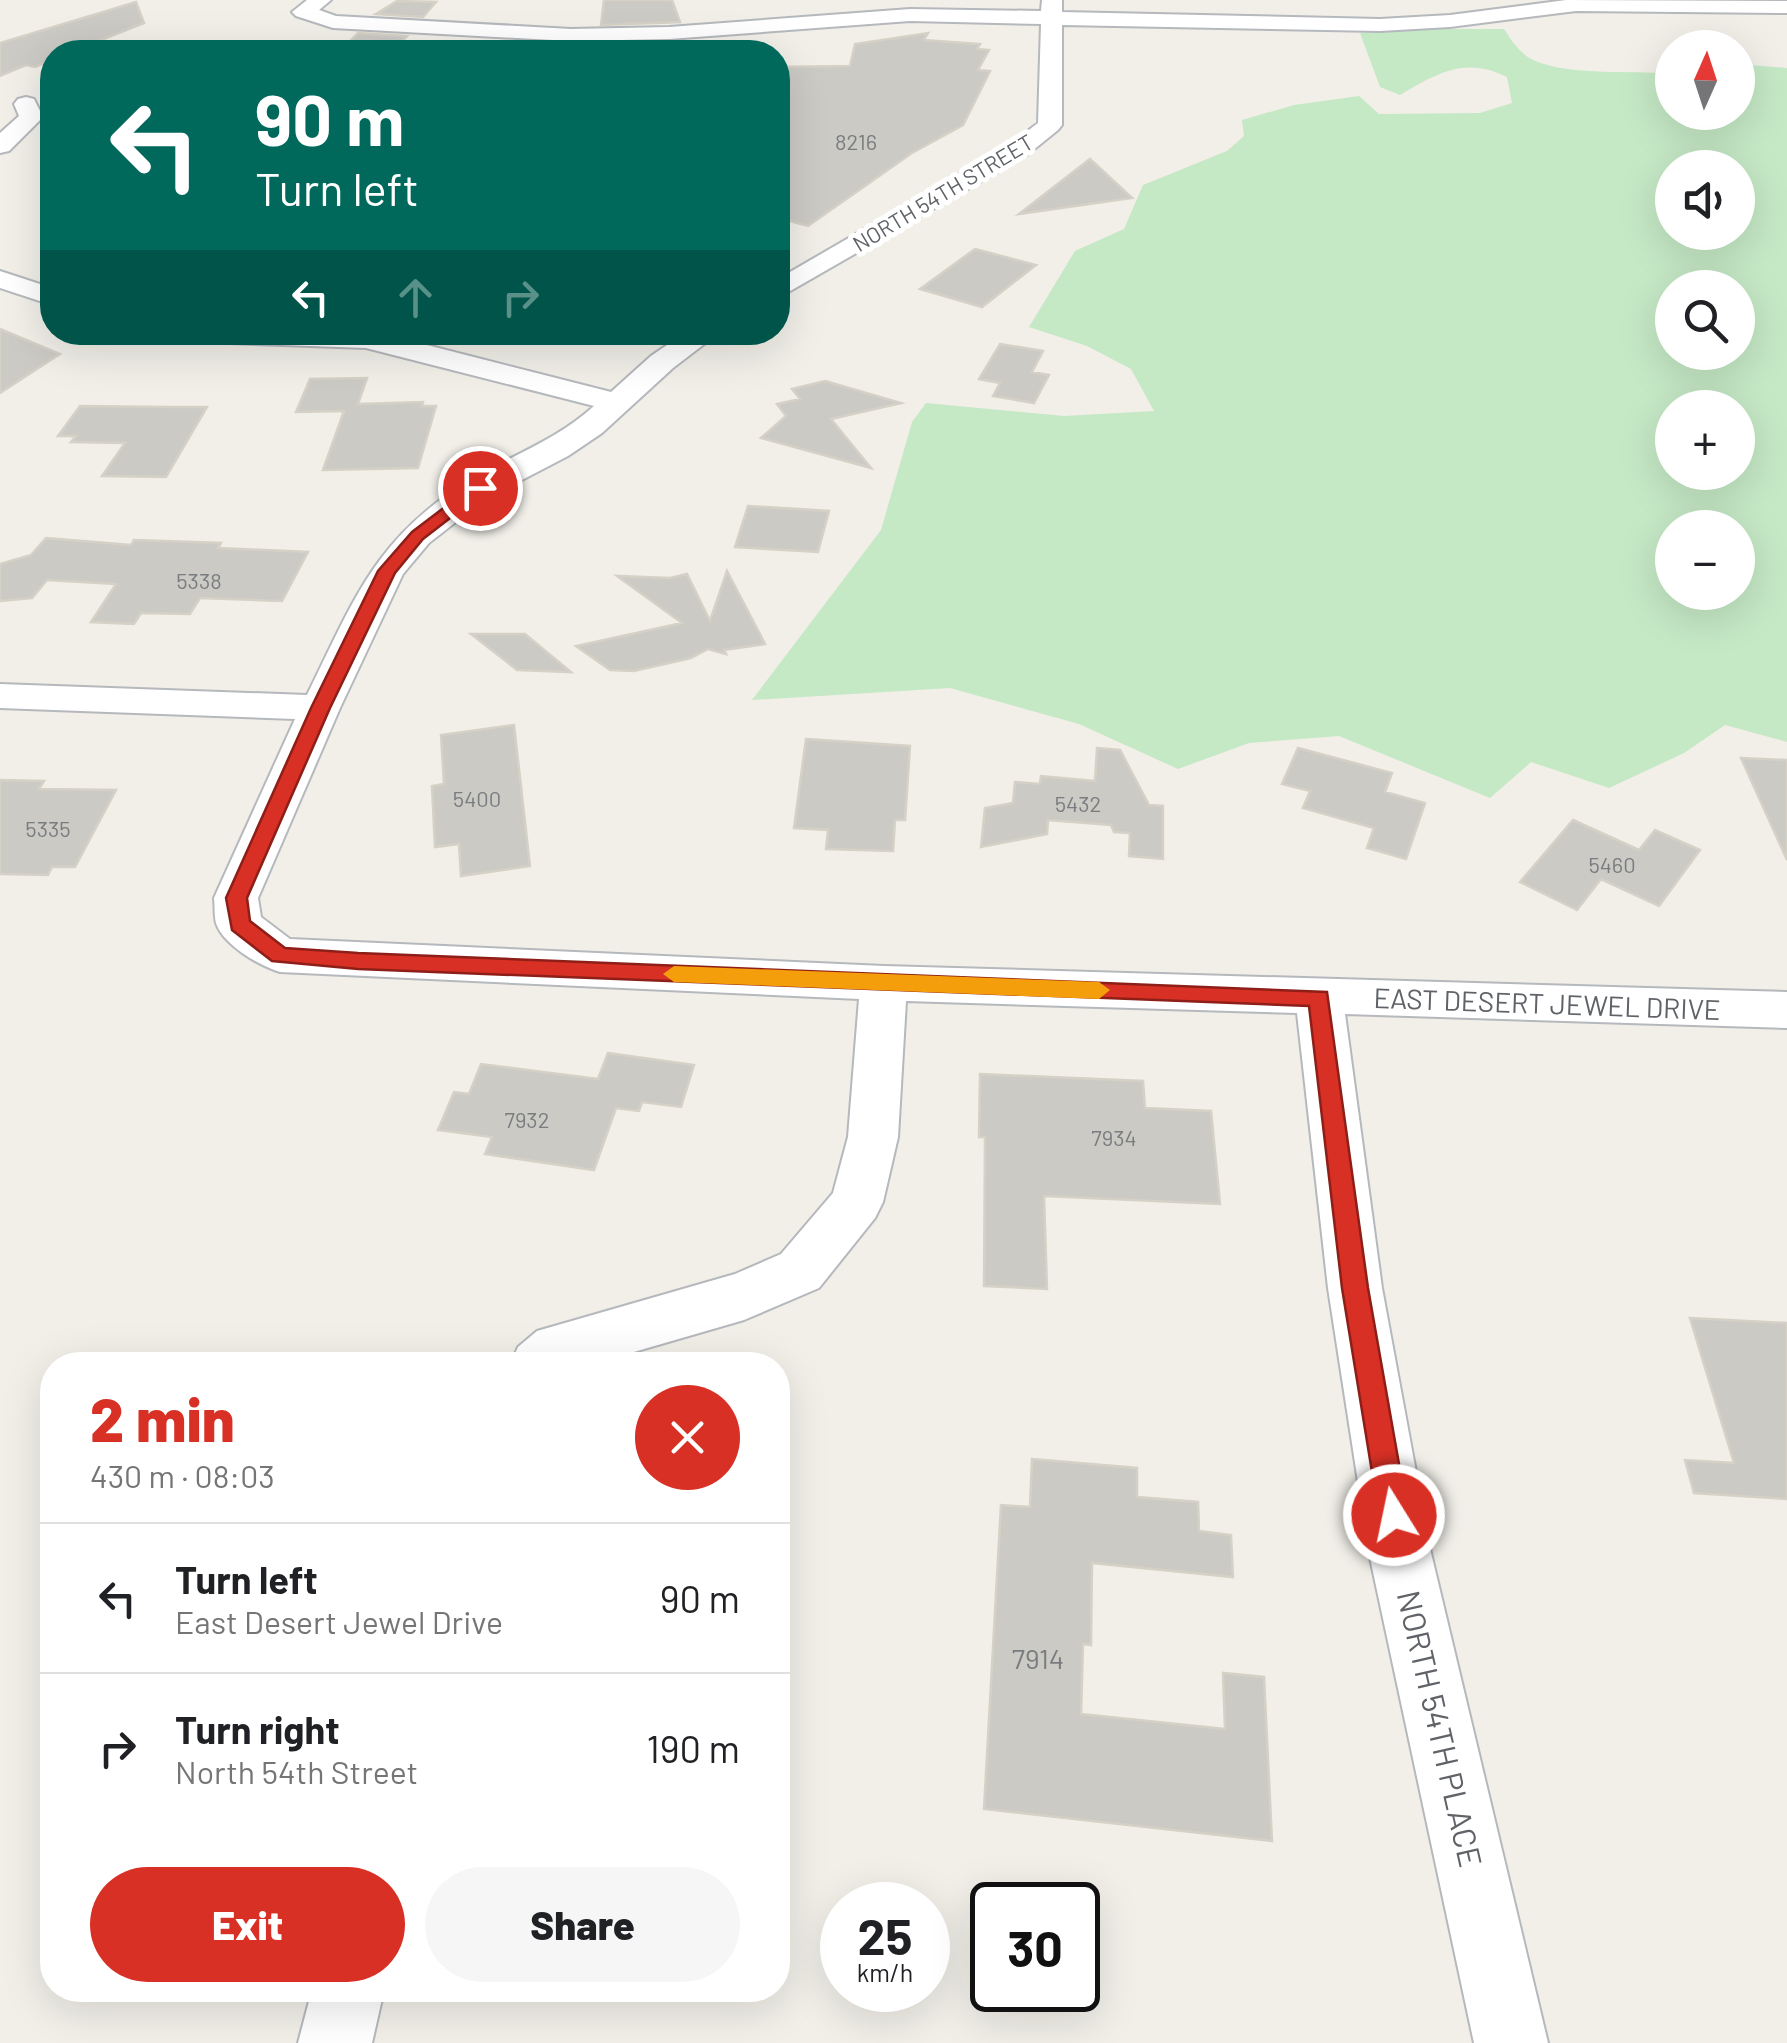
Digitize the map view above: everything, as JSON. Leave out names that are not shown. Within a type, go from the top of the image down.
[{"type":"street","points":[[313,4],[304,12],[311,18],[333,22],[570,35],[669,34],[876,16],[1052,9],[1380,25],[1450,21],[1576,5],[1787,7]]},
{"type":"street","name":"NORTH 54TH STREET","points":[[790,283],[1018,150],[1050,125],[1052,9]]},
{"type":"street","points":[[0,146],[31,116],[26,104]]},
{"type":"street","points":[[0,278],[40,293]]},
{"type":"street","points":[[386,345],[618,403]]},
{"type":"street","points":[[0,696],[320,708],[387,571],[418,536],[480,488],[557,449],[687,345]]},
{"type":"street","name":"EAST DESERT JEWEL DRIVE","points":[[320,708],[236,898],[239,924],[280,955],[884,983],[1787,1010]]},
{"type":"street","points":[[554,1352],[744,1296],[800,1272],[857,1202],[873,1137],[884,983]]},
{"type":"street","name":"NORTH 54TH PLACE","points":[[1319,998],[1355,1288],[1400,1553],[1511,2043]]},
{"type":"street","points":[[336,2043],[345,2002]]},
{"type":"green space","points":[[1504,29],[1523,53],[1544,64],[1594,71],[1655,73],[1655,130],[1755,130],[1755,65],[1787,68],[1787,742],[1725,725],[1684,753],[1609,788],[1531,762],[1490,798],[1339,736],[1249,743],[1178,769],[1079,724],[950,688],[752,700],[881,530],[912,422],[926,403],[1064,416],[1154,411],[1131,369],[1087,346],[1029,327],[1075,251],[1124,229],[1143,185],[1227,151],[1244,136],[1242,120],[1294,105],[1359,96],[1379,114],[1480,113],[1512,103],[1507,77],[1478,68],[1439,74],[1400,95],[1380,87],[1360,33]]},
{"type":"building","points":[[604,0],[672,0],[680,22],[601,25]]},
{"type":"building","points":[[397,1],[436,2],[423,17],[376,14]]},
{"type":"building","points":[[136,2],[144,23],[101,40],[40,40],[40,65],[26,65],[0,76],[0,43]]},
{"type":"building","points":[[358,33],[407,36],[403,40],[351,40]]},
{"type":"building","points":[[928,33],[924,40],[980,44],[977,49],[989,50],[978,70],[990,71],[963,125],[912,153],[808,226],[790,221],[790,67],[850,66],[855,44]]},
{"type":"building","points":[[1090,159],[1132,198],[1019,214]]},
{"type":"building","points":[[975,249],[1036,265],[982,307],[920,289]]},
{"type":"building","points":[[0,329],[60,354],[0,393]]},
{"type":"building","points":[[1000,344],[1043,351],[1032,372],[1049,375],[1034,403],[993,396],[1000,383],[979,379]]},
{"type":"building","points":[[367,378],[358,404],[423,402],[422,406],[436,406],[418,468],[323,470],[344,411],[296,412],[310,379]]},
{"type":"building","points":[[825,381],[901,403],[831,419],[871,468],[761,438],[786,416],[777,404],[800,399],[792,389]]},
{"type":"building","points":[[80,406],[207,407],[166,477],[102,476],[125,443],[71,442],[76,436],[58,436]]},
{"type":"building","points":[[748,506],[829,511],[818,552],[735,547]]},
{"type":"building","points":[[46,538],[131,545],[134,540],[221,543],[218,548],[308,552],[282,601],[200,598],[190,614],[141,613],[134,624],[91,622],[116,584],[47,580],[32,598],[0,601],[0,564],[31,555]]},
{"type":"building","points":[[727,571],[765,644],[724,650],[726,654],[708,649],[691,658],[634,671],[610,670],[576,646],[682,623],[617,576],[670,578],[687,574],[710,621]]},
{"type":"building","points":[[471,634],[525,634],[571,672],[517,670]]},
{"type":"building","points":[[514,725],[530,866],[461,876],[459,844],[435,847],[432,786],[444,784],[441,735]]},
{"type":"building","points":[[806,739],[910,746],[905,820],[895,820],[893,851],[826,849],[828,830],[794,828]]},
{"type":"building","points":[[1097,748],[1120,750],[1149,805],[1163,806],[1163,859],[1129,856],[1130,833],[1114,832],[1111,825],[1048,820],[1047,834],[981,847],[985,808],[1013,803],[1015,782],[1040,784],[1041,776],[1095,781]]},
{"type":"building","points":[[1298,748],[1392,773],[1385,792],[1425,803],[1406,859],[1367,848],[1374,828],[1303,808],[1310,791],[1282,784]]},
{"type":"building","points":[[1741,758],[1787,760],[1787,860]]},
{"type":"building","points":[[0,780],[44,781],[39,789],[116,790],[75,867],[52,867],[48,875],[0,874]]},
{"type":"building","points":[[1573,820],[1639,850],[1655,830],[1700,850],[1659,906],[1601,879],[1577,910],[1520,882]]},
{"type":"building","points":[[608,1053],[694,1065],[681,1107],[642,1102],[639,1111],[616,1108],[594,1170],[485,1154],[492,1137],[438,1130],[454,1092],[469,1094],[481,1064],[598,1079]]},
{"type":"building","points":[[980,1074],[1143,1081],[1145,1108],[1211,1111],[1220,1204],[1044,1196],[1047,1289],[984,1286],[985,1137],[979,1137]]},
{"type":"building","points":[[1690,1318],[1787,1323],[1787,1499],[1694,1493],[1685,1460],[1734,1463]]},
{"type":"building","points":[[1032,1459],[1137,1468],[1137,1497],[1198,1502],[1199,1531],[1231,1535],[1233,1577],[1092,1563],[1091,1645],[1083,1644],[1081,1714],[1225,1729],[1223,1673],[1264,1677],[1272,1841],[984,1809],[1001,1505],[1030,1507]]},
{"type":"slow traffic","points":[[674,974],[1099,990]]},
{"type":"route","points":[[480,488],[418,536],[387,571],[320,708],[236,898],[239,924],[280,955],[358,961],[1319,998],[1355,1288],[1394,1515]]}]
